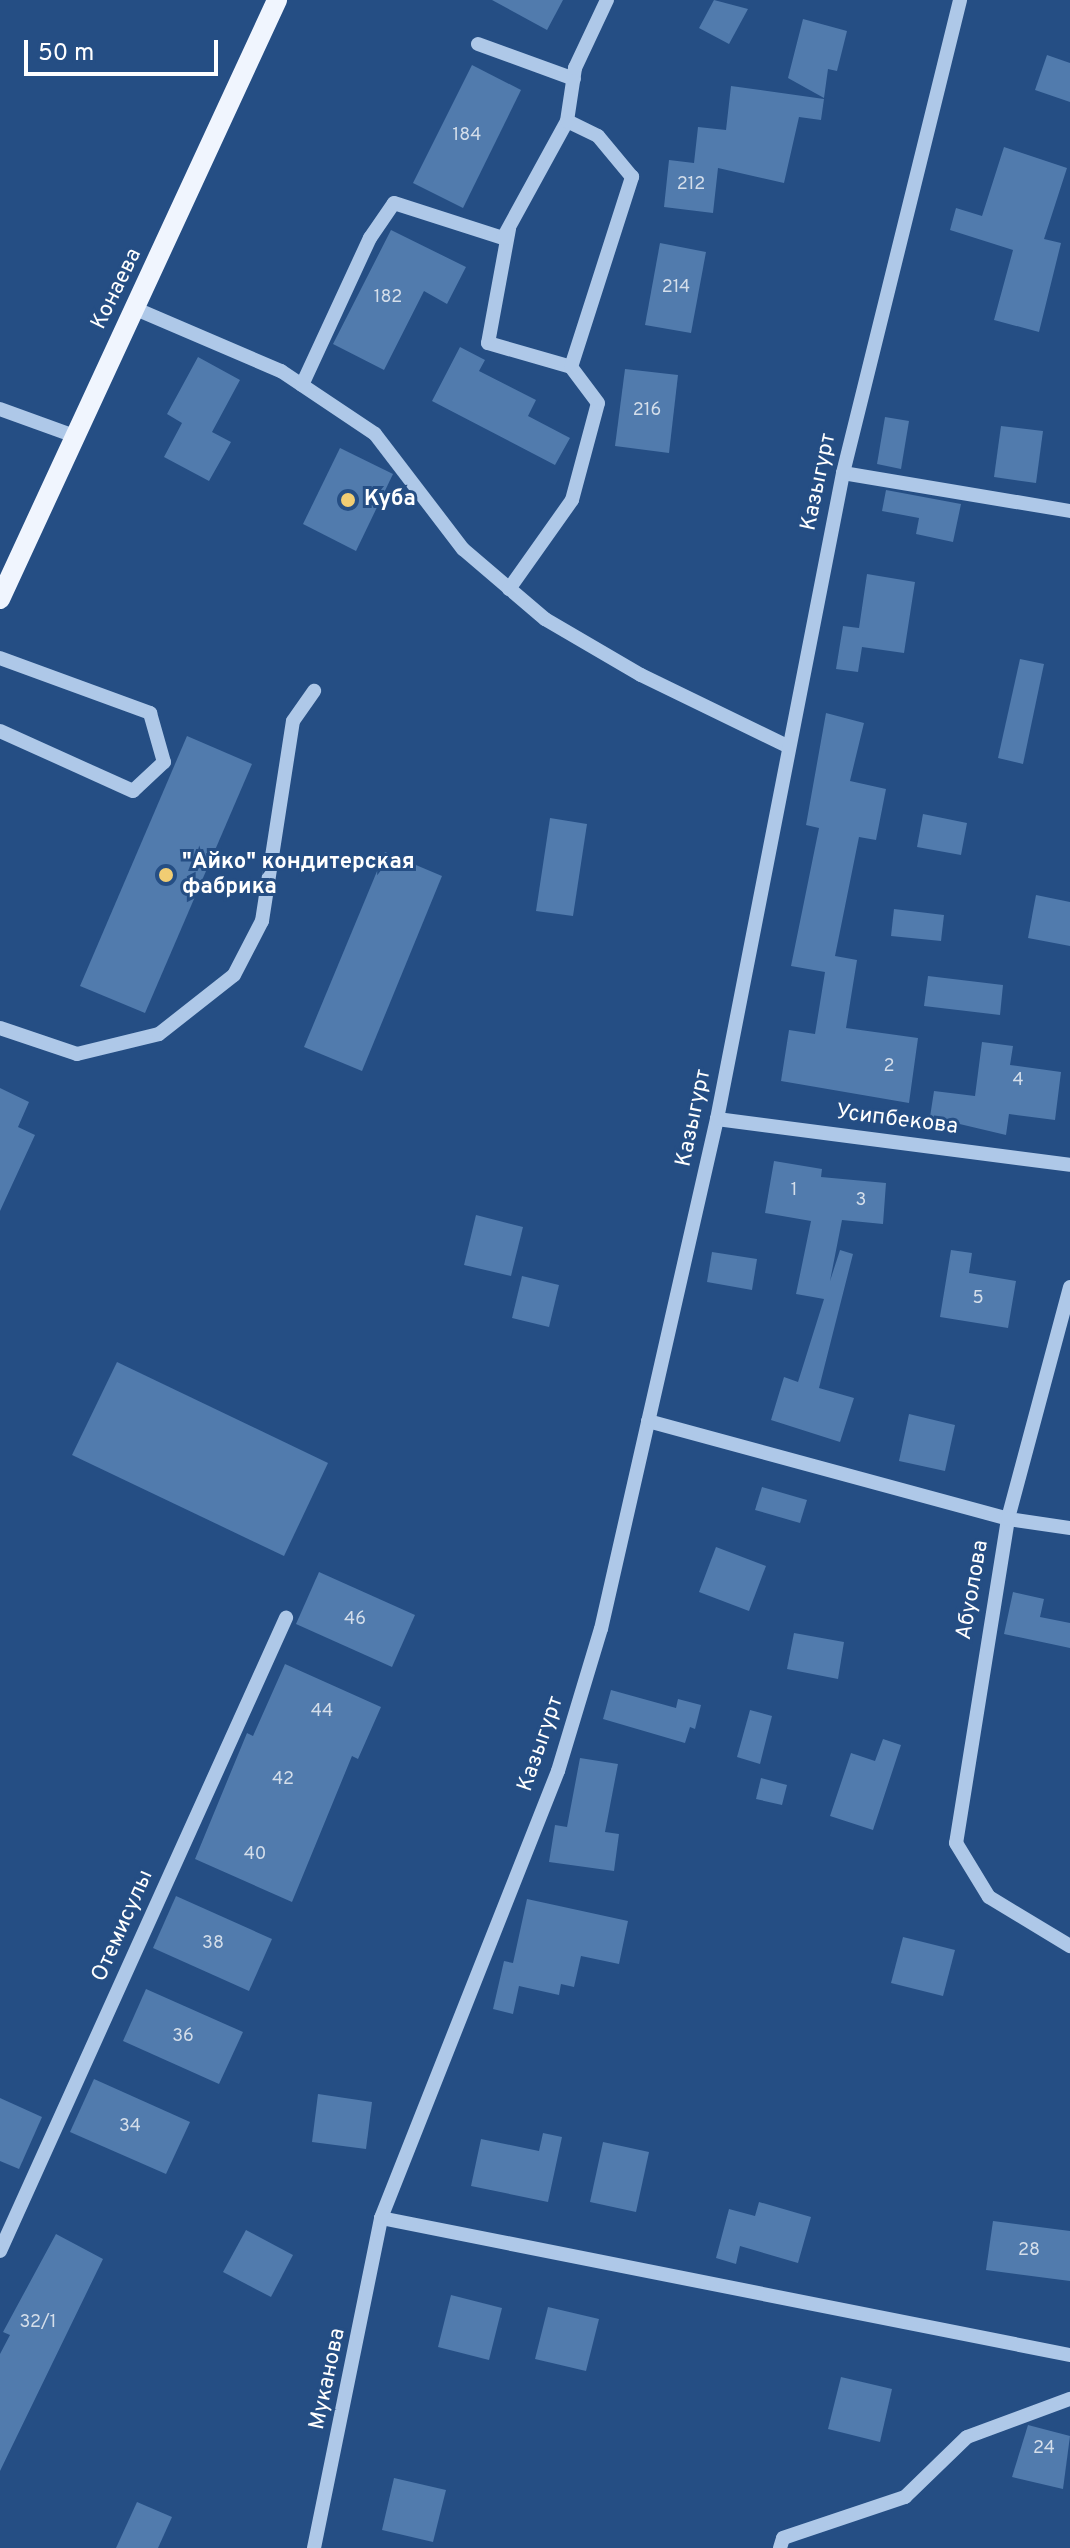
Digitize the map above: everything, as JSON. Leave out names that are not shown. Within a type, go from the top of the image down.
[{"type":"main road","name":"Конаева","points":[[0,599],[72,435],[136,309],[277,0]]},
{"type":"street","points":[[302,385],[370,238],[394,203],[503,238],[567,121],[574,79],[607,0]]},
{"type":"street","name":"Казыгурт","points":[[381,2218],[558,1771],[601,1629],[717,1119],[787,746],[843,473],[960,0]]},
{"type":"street","points":[[478,44],[574,79]]},
{"type":"street","points":[[567,121],[598,136],[632,177],[571,367]]},
{"type":"street","points":[[509,226],[488,343],[571,367],[598,403],[587,455],[572,500],[509,589]]},
{"type":"street","points":[[136,309],[302,385],[375,434],[463,549],[545,619],[641,675],[787,746]]},
{"type":"street","points":[[0,409],[72,435]]},
{"type":"street","points":[[843,473],[1070,511]]},
{"type":"street","points":[[0,658],[150,713],[164,762],[133,791],[0,731]]},
{"type":"street","points":[[0,1028],[77,1054],[159,1034],[234,975],[262,921],[293,721],[314,691]]},
{"type":"street","name":"Усипбекова","points":[[717,1119],[1070,1165]]},
{"type":"street","name":"Абуолова","points":[[1070,1287],[1008,1519],[956,1843],[989,1897],[1070,1946]]},
{"type":"street","points":[[648,1421],[1008,1519],[1070,1528]]},
{"type":"street","name":"Отемисулы","points":[[0,2251],[286,1618]]},
{"type":"street","points":[[381,2218],[1070,2355]]},
{"type":"street","name":"Муканова","points":[[314,2548],[381,2218]]},
{"type":"street","points":[[780,2548],[783,2538],[905,2497],[967,2437],[1070,2399]]},
{"type":"building","points":[[492,0],[563,0],[547,30]]},
{"type":"building","points":[[714,0],[748,9],[729,44],[699,28]]},
{"type":"building","points":[[803,19],[847,31],[837,71],[828,69],[824,98],[788,78]]},
{"type":"building","points":[[1047,55],[1070,63],[1070,102],[1035,90]]},
{"type":"building","points":[[472,65],[521,90],[463,208],[413,183]]},
{"type":"building","points":[[731,86],[824,99],[821,120],[799,117],[784,183],[718,168],[713,213],[664,207],[669,160],[694,163],[698,127],[726,130]]},
{"type":"building","points":[[1004,147],[1067,168],[1044,239],[1061,243],[1039,332],[994,320],[1013,250],[950,230],[956,208],[982,216]]},
{"type":"building","points":[[391,230],[466,267],[447,304],[424,291],[384,370],[333,344]]},
{"type":"building","points":[[660,243],[706,252],[691,333],[645,325]]},
{"type":"building","points":[[460,347],[485,360],[479,371],[536,400],[528,416],[570,438],[555,465],[432,401]]},
{"type":"building","points":[[198,357],[240,380],[212,432],[231,442],[209,481],[164,457],[182,423],[167,414]]},
{"type":"building","points":[[625,369],[678,375],[669,453],[615,446]]},
{"type":"building","points":[[885,417],[909,421],[901,469],[877,464]]},
{"type":"building","points":[[1001,426],[1043,431],[1036,483],[994,477]]},
{"type":"building","name":"Куба","points":[[340,448],[393,474],[356,551],[303,524]]},
{"type":"building","points":[[886,490],[961,504],[953,542],[916,534],[919,518],[882,511]]},
{"type":"building","points":[[867,574],[915,582],[904,653],[862,647],[858,672],[836,669],[843,626],[859,628]]},
{"type":"building","points":[[1020,659],[1044,664],[1023,764],[998,758]]},
{"type":"building","points":[[826,713],[864,723],[850,781],[886,789],[876,840],[859,837],[835,956],[857,960],[846,1028],[918,1038],[909,1103],[781,1081],[789,1030],[815,1034],[825,972],[791,966],[819,828],[806,825]]},
{"type":"building","name":"\"Айко\" кондитерская фабрика","points":[[187,736],[252,764],[145,1013],[80,986]]},
{"type":"building","points":[[923,814],[967,823],[961,855],[917,847]]},
{"type":"building","points":[[550,818],[587,824],[573,916],[536,911]]},
{"type":"building","points":[[385,852],[442,876],[362,1071],[304,1047]]},
{"type":"building","points":[[1036,895],[1070,902],[1070,946],[1028,938]]},
{"type":"building","points":[[894,909],[944,915],[941,941],[891,936]]},
{"type":"building","points":[[928,976],[1003,985],[1000,1015],[924,1006]]},
{"type":"building","points":[[982,1042],[1013,1046],[1010,1065],[1061,1072],[1055,1120],[1009,1114],[1006,1135],[930,1117],[934,1091],[975,1096]]},
{"type":"building","points":[[0,1088],[29,1102],[18,1127],[35,1135],[0,1211]]},
{"type":"building","points":[[774,1161],[822,1169],[821,1177],[886,1183],[883,1224],[842,1220],[830,1281],[840,1250],[853,1254],[819,1388],[854,1398],[840,1442],[771,1420],[784,1377],[798,1382],[824,1299],[796,1294],[811,1221],[765,1213]]},
{"type":"building","points":[[476,1215],[523,1227],[511,1276],[464,1265]]},
{"type":"building","points":[[951,1250],[972,1253],[969,1273],[1016,1281],[1008,1328],[940,1317]]},
{"type":"building","points":[[712,1252],[757,1259],[752,1290],[707,1282]]},
{"type":"building","points":[[522,1276],[559,1285],[549,1327],[512,1318]]},
{"type":"building","points":[[117,1362],[328,1463],[284,1556],[72,1455]]},
{"type":"building","points":[[909,1414],[955,1425],[945,1471],[899,1461]]},
{"type":"building","points":[[762,1487],[807,1500],[800,1523],[755,1510]]},
{"type":"building","points":[[716,1547],[766,1566],[749,1611],[699,1592]]},
{"type":"building","points":[[319,1572],[415,1615],[392,1667],[296,1624]]},
{"type":"building","points":[[1013,1592],[1044,1599],[1040,1617],[1070,1623],[1070,1648],[1004,1634]]},
{"type":"building","points":[[794,1633],[844,1642],[838,1679],[787,1669]]},
{"type":"building","points":[[285,1664],[381,1707],[358,1759],[352,1756],[292,1902],[195,1859],[247,1733],[253,1736]]},
{"type":"building","points":[[611,1690],[676,1708],[678,1699],[701,1705],[695,1729],[690,1727],[685,1743],[603,1719]]},
{"type":"building","points":[[750,1710],[772,1716],[760,1764],[737,1757]]},
{"type":"building","points":[[883,1739],[901,1745],[873,1830],[830,1816],[851,1753],[875,1761]]},
{"type":"building","points":[[580,1758],[618,1764],[605,1832],[619,1834],[614,1871],[549,1862],[555,1825],[567,1827]]},
{"type":"building","points":[[761,1778],[787,1785],[782,1805],[756,1799]]},
{"type":"building","points":[[176,1896],[272,1939],[249,1991],[153,1948]]},
{"type":"building","points":[[527,1899],[628,1921],[619,1964],[581,1956],[574,1987],[561,1984],[559,1995],[519,1986],[513,2014],[493,2009],[504,1961],[513,1963]]},
{"type":"building","points":[[903,1937],[955,1950],[943,1996],[891,1983]]},
{"type":"building","points":[[146,1989],[243,2032],[219,2084],[123,2041]]},
{"type":"building","points":[[94,2079],[190,2122],[166,2174],[70,2132]]},
{"type":"building","points":[[318,2094],[372,2102],[366,2149],[312,2142]]},
{"type":"building","points":[[0,2098],[42,2117],[19,2169],[0,2161]]},
{"type":"building","points":[[543,2133],[562,2137],[548,2202],[471,2186],[481,2139],[539,2151]]},
{"type":"building","points":[[603,2142],[649,2152],[636,2212],[590,2202]]},
{"type":"building","points":[[759,2202],[811,2217],[798,2263],[740,2246],[736,2264],[716,2258],[729,2209],[755,2216]]},
{"type":"building","points":[[993,2221],[1070,2231],[1070,2281],[986,2270]]},
{"type":"building","points":[[246,2230],[293,2255],[271,2297],[223,2272]]},
{"type":"building","points":[[56,2234],[103,2259],[0,2471],[0,2354],[10,2335],[3,2332]]},
{"type":"building","points":[[451,2295],[502,2308],[489,2360],[438,2347]]},
{"type":"building","points":[[548,2307],[599,2319],[586,2371],[535,2359]]},
{"type":"building","points":[[841,2377],[892,2389],[880,2442],[828,2429]]},
{"type":"building","points":[[1028,2425],[1070,2436],[1063,2489],[1012,2477]]},
{"type":"building","points":[[394,2478],[446,2490],[433,2542],[382,2530]]},
{"type":"building","points":[[137,2502],[172,2517],[158,2548],[116,2548]]},
{"type":"place","name":"Куба","points":[[348,500]]},
{"type":"place","name":"\"Айко\" кондитерская фабрика","points":[[166,875]]}]
